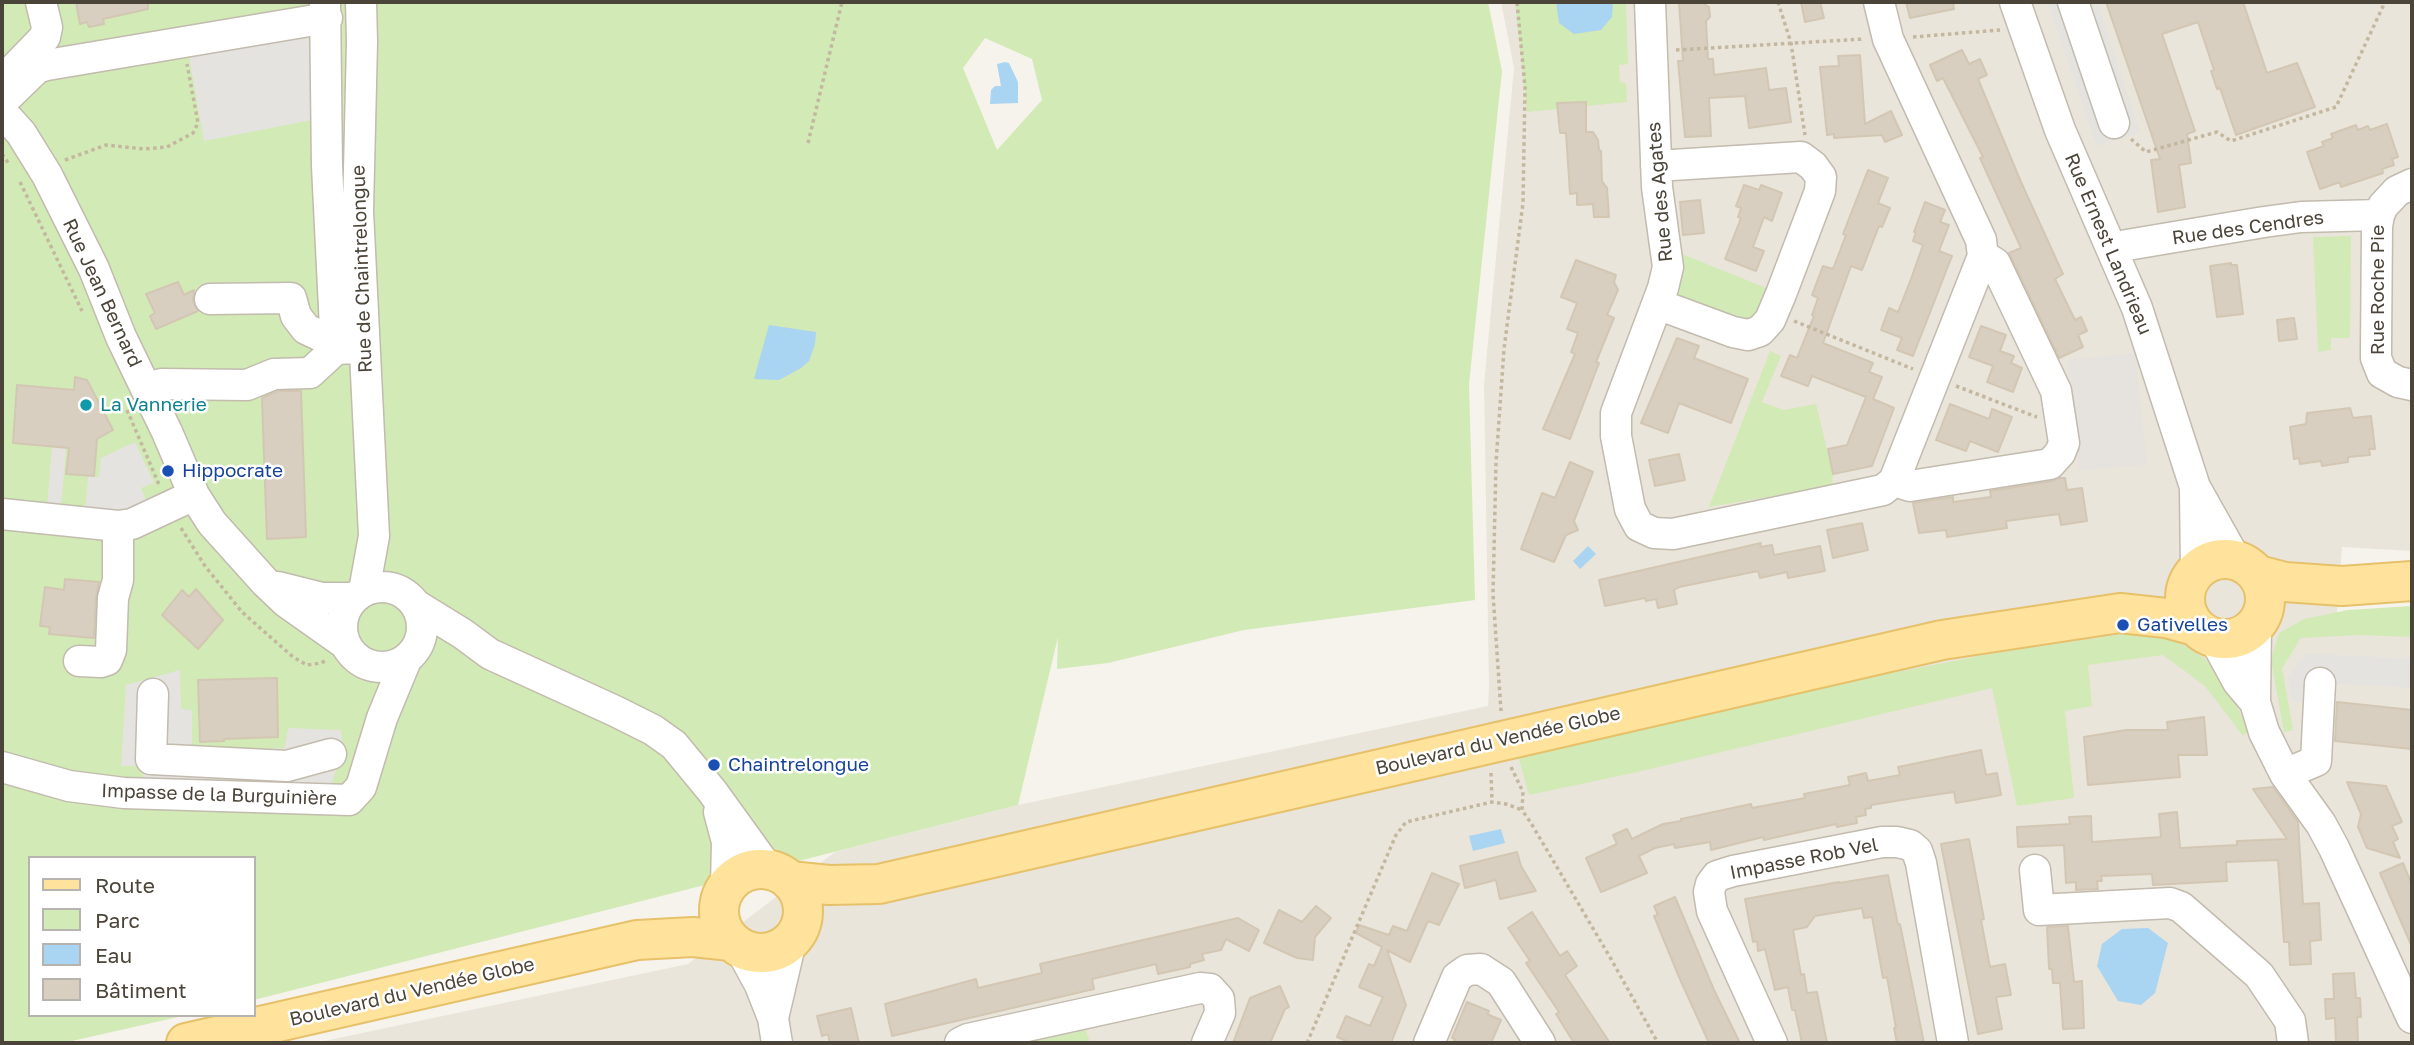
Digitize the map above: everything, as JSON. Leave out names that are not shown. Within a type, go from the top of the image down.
[{"type":"main road","points":[[2342,586],[2288,605],[2259,622],[2244,635],[2230,640],[2205,632],[2185,605],[2185,592],[2192,576],[2207,562],[2221,558],[2295,584],[2342,586],[2412,581]]},
{"type":"main road","points":[[2247,567],[2264,589],[2266,603],[2259,622]]},
{"type":"main road","name":"Boulevard du Vendée Globe","points":[[2120,613],[2162,595],[2192,576]]},
{"type":"main road","name":"Boulevard du Vendée Globe","points":[[779,875],[829,885],[879,884],[1887,651],[1997,630],[2120,613],[2166,618],[2205,632]]},
{"type":"main road","points":[[745,872],[779,875],[802,900],[796,932],[780,949],[753,953],[736,945],[722,929],[719,914],[723,893],[734,878],[745,872]]},
{"type":"main road","name":"Boulevard du Vendée Globe","points":[[796,932],[879,884]]},
{"type":"main road","name":"Boulevard du Vendée Globe","points":[[637,940],[688,917],[723,893]]},
{"type":"main road","name":"Boulevard du Vendée Globe","points":[[186,1043],[637,940],[693,937],[736,945]]},
{"type":"street","points":[[2,82],[45,37],[47,27],[41,2]]},
{"type":"street","name":"Rue de Chaintrelongue","points":[[361,2],[358,211],[350,348],[373,536],[386,568],[410,599]]},
{"type":"street","name":"Rue des Agates","points":[[1650,2],[1657,166],[1668,267],[1664,288],[1616,413],[1616,436],[1630,509],[1639,526],[1654,534],[1673,534],[1883,490],[1894,481],[1910,486],[2050,464],[2060,453],[2064,443],[2056,391],[1995,263],[1983,256],[1981,240],[1888,39],[1879,2]]},
{"type":"street","points":[[2073,2],[2113,123]]},
{"type":"street","points":[[2,102],[37,68],[183,42],[326,10],[327,166],[350,348]]},
{"type":"street","name":"Rue Ernest Landrieau","points":[[2019,13],[2060,130],[2137,308],[2195,487],[2247,567]]},
{"type":"street","name":"Rue Jean Bernard","points":[[2,112],[21,133],[45,172],[94,269],[121,337],[194,495],[212,523],[286,602],[344,643]]},
{"type":"street","points":[[1657,166],[1801,157],[1814,166],[1821,177],[1820,191],[1770,320],[1760,331],[1748,335],[1733,332],[1657,304]]},
{"type":"street","points":[[2379,215],[2383,206],[2397,191],[2412,184]]},
{"type":"street","name":"Rue des Cendres","points":[[2113,250],[2301,217],[2379,215]]},
{"type":"street","name":"Rue Roche Pie","points":[[2379,215],[2376,358],[2382,373],[2412,385]]},
{"type":"street","points":[[1894,481],[1983,256]]},
{"type":"street","points":[[210,299],[291,298],[296,316],[306,328],[350,348]]},
{"type":"street","points":[[147,391],[161,384],[247,386],[274,374],[310,373],[350,348]]},
{"type":"street","name":"Rue Ernest Landrieau","points":[[2192,576],[2195,487]]},
{"type":"street","points":[[2,514],[118,526],[132,524],[194,495]]},
{"type":"street","points":[[79,660],[101,662],[107,660],[111,650],[113,598],[118,580],[118,526]]},
{"type":"street","name":"Rue de Chaintrelongue","points":[[358,594],[373,536]]},
{"type":"street","points":[[265,582],[306,595],[358,594],[377,587],[390,587],[490,654],[653,730],[674,746],[779,875]]},
{"type":"street","points":[[358,594],[346,608],[341,631],[344,643],[355,658],[366,665],[379,668],[393,666],[410,657],[442,648],[490,654]]},
{"type":"street","points":[[382,718],[421,638],[422,621],[410,599]]},
{"type":"street","points":[[2259,622],[2255,702],[2264,732],[2285,774],[2321,824],[2334,848],[2412,1018]]},
{"type":"street","points":[[2205,632],[2238,682],[2255,702]]},
{"type":"street","points":[[366,665],[376,687],[382,718]]},
{"type":"street","points":[[2285,774],[2316,761],[2320,683]]},
{"type":"street","points":[[153,694],[151,759],[287,766],[331,754]]},
{"type":"street","name":"Impasse de la Burguinière","points":[[2,767],[69,786],[124,793],[349,800],[361,787],[382,718]]},
{"type":"street","points":[[287,766],[287,799]]},
{"type":"street","points":[[712,791],[727,842],[723,893]]},
{"type":"street","name":"Impasse Rob Vel","points":[[1772,1043],[1712,911],[1709,892],[1711,884],[1717,876],[1733,871],[1882,842],[1897,842],[1910,845],[1917,852],[1921,863],[1953,1043]]},
{"type":"street","points":[[2035,870],[2039,910],[2170,903],[2181,907],[2259,975],[2290,1021],[2292,1043]]},
{"type":"street","points":[[775,1030],[796,932]]},
{"type":"street","points":[[736,945],[760,985],[775,1030]]},
{"type":"street","points":[[1429,1043],[1457,977],[1467,970],[1482,969],[1501,982],[1540,1043]]},
{"type":"street","points":[[960,1043],[968,1039],[1200,988],[1210,989],[1219,999],[1220,1013],[1207,1043]]},
{"type":"path","points":[[808,143],[842,2]]},
{"type":"path","points":[[1501,715],[1493,594],[1496,463],[1504,349],[1523,203],[1525,87],[1517,2]]},
{"type":"path","points":[[1778,2],[1791,43],[1806,142],[1801,157]]},
{"type":"path","points":[[2113,123],[2146,152],[2217,132],[2231,141],[2336,107],[2385,2]]},
{"type":"path","points":[[1651,50],[1888,39],[2004,30],[2019,13]]},
{"type":"path","points":[[45,172],[64,160],[106,145],[144,149],[167,147],[192,133],[198,123],[183,42]]},
{"type":"path","points":[[1509,763],[1523,792],[1521,810]]},
{"type":"path","points":[[1307,1043],[1396,835],[1406,822],[1492,802],[1521,810],[1531,823],[1658,1043]]},
{"type":"shaded area","points":[[1501,2],[2412,2],[2412,551],[2342,547],[2336,627],[2412,633],[2412,1043],[315,1043],[688,964],[835,852],[1018,805],[1488,706],[1484,384],[1514,68]]},
{"type":"shaded area","points":[[2048,2],[2097,2],[2140,133],[2097,146]]},
{"type":"shaded area","points":[[307,9],[312,120],[204,141],[185,34]]},
{"type":"shaded area","points":[[2135,353],[2147,464],[2079,471],[2067,360]]},
{"type":"shaded area","points":[[135,442],[154,483],[141,488],[147,502],[124,513],[85,510],[88,477],[99,477],[101,458]]},
{"type":"shaded area","points":[[52,447],[66,448],[61,508],[47,507]]},
{"type":"shaded area","points":[[2306,654],[2412,658],[2412,688],[2320,683],[2319,702],[2292,702],[2288,677]]},
{"type":"shaded area","points":[[180,670],[181,709],[192,710],[192,752],[285,748],[288,728],[341,730],[343,750],[331,785],[143,782],[144,766],[121,766],[126,685]]},
{"type":"green space","points":[[2,2],[1488,2],[1502,71],[1469,384],[1475,600],[1244,630],[1108,663],[1057,669],[1058,637],[1018,805],[256,999],[256,856],[28,856],[28,1017],[178,1017],[63,1043],[2,1043]],"holes":[[[985,38],[1032,59],[1042,100],[997,150],[963,68]]]},
{"type":"green space","points":[[1515,2],[1626,2],[1628,64],[1619,65],[1620,82],[1626,83],[1627,102],[1527,112]]},
{"type":"green space","points":[[2351,236],[2350,338],[2331,338],[2331,350],[2318,352],[2313,237]]},
{"type":"green space","points":[[1677,252],[1769,289],[1755,323],[1673,304],[1681,280]]},
{"type":"green space","points":[[1770,351],[1781,356],[1762,402],[1784,410],[1816,404],[1833,474],[1832,486],[1709,507]]},
{"type":"green space","points":[[2412,606],[2412,637],[2360,635],[2301,638],[2282,668],[2293,730],[2284,732],[2271,660],[2279,633],[2304,619],[2348,610]]},
{"type":"green space","points":[[2155,632],[2171,637],[2205,659],[2230,690],[2248,731],[2243,736],[2205,686],[2163,655],[2088,665],[2092,706],[2065,711],[2074,798],[2017,806],[1992,688],[1529,795],[1518,756],[1877,676],[1995,653]]},
{"type":"green space","points":[[1086,1030],[1090,1043],[1028,1043]]},
{"type":"water","points":[[1556,2],[1613,2],[1612,17],[1601,30],[1574,34],[1559,23]]},
{"type":"water","points":[[1009,63],[1018,82],[1018,103],[990,104],[991,90],[995,86],[1001,86],[997,64]]},
{"type":"water","points":[[769,325],[816,332],[815,344],[809,361],[801,368],[779,380],[754,379]]},
{"type":"water","points":[[1588,546],[1596,554],[1580,569],[1573,561]]},
{"type":"water","points":[[1501,829],[1505,843],[1473,851],[1469,836]]},
{"type":"water","points":[[2148,928],[2168,943],[2155,993],[2141,1005],[2118,1001],[2097,966],[2102,944],[2122,929]]},
{"type":"building","points":[[76,2],[148,2],[148,9],[103,19],[104,24],[89,27],[87,22],[80,24]]},
{"type":"building","points":[[1679,2],[1700,2],[1709,7],[1710,17],[1706,21],[1708,59],[1713,59],[1714,75],[1766,68],[1769,90],[1786,88],[1791,122],[1749,128],[1745,96],[1709,98],[1711,136],[1685,137],[1678,61],[1683,61]]},
{"type":"building","points":[[1801,2],[1820,2],[1824,18],[1805,22]]},
{"type":"building","points":[[1906,2],[1953,2],[1954,9],[1910,18]]},
{"type":"building","points":[[2106,2],[2243,2],[2267,73],[2297,63],[2315,107],[2236,135],[2220,88],[2217,89],[2211,71],[2214,70],[2198,22],[2162,34],[2195,131],[2187,134],[2191,163],[2179,165],[2185,207],[2158,212],[2151,160],[2160,159]]},
{"type":"building","points":[[1962,50],[1969,64],[1980,59],[1987,75],[1978,79],[2063,274],[2055,279],[2075,320],[2081,317],[2087,331],[2078,335],[2083,347],[2059,358],[2009,253],[2021,248],[1980,158],[1983,157],[1943,78],[1937,81],[1930,65]]},
{"type":"building","points":[[1860,55],[1865,124],[1891,111],[1902,135],[1885,142],[1882,135],[1834,138],[1834,134],[1827,135],[1820,67],[1839,66],[1838,56]]},
{"type":"building","points":[[1586,102],[1586,132],[1593,132],[1601,151],[1602,181],[1607,188],[1609,217],[1594,217],[1593,204],[1577,205],[1577,193],[1570,194],[1566,133],[1560,133],[1557,103]]},
{"type":"building","points":[[2387,124],[2398,157],[2392,159],[2394,165],[2382,169],[2383,173],[2341,187],[2340,183],[2337,183],[2320,189],[2307,152],[2324,146],[2322,142],[2333,138],[2331,134],[2356,125],[2358,130],[2368,126],[2370,130]]},
{"type":"building","points":[[1868,170],[1888,178],[1878,203],[1890,208],[1882,227],[1879,226],[1862,270],[1851,266],[1823,343],[1873,363],[1869,372],[1882,377],[1873,399],[1894,408],[1872,466],[1833,474],[1828,449],[1847,445],[1866,397],[1812,376],[1808,386],[1781,376],[1790,355],[1797,358],[1814,316],[1812,315],[1818,298],[1812,295],[1823,266],[1833,269],[1846,235],[1843,234]]},
{"type":"building","points":[[1744,185],[1759,190],[1761,185],[1782,193],[1772,221],[1764,217],[1753,247],[1764,251],[1756,271],[1725,259],[1741,218],[1738,217],[1741,208],[1736,206]]},
{"type":"building","points":[[1700,200],[1704,233],[1683,235],[1680,202]]},
{"type":"building","points":[[1925,202],[1945,210],[1940,222],[1949,225],[1939,251],[1952,256],[1913,356],[1897,350],[1902,338],[1881,330],[1889,308],[1898,312],[1923,245],[1913,241]]},
{"type":"building","points":[[1576,260],[1616,275],[1614,282],[1618,290],[1607,315],[1614,318],[1570,439],[1543,429],[1575,354],[1571,352],[1578,333],[1567,329],[1577,303],[1561,297]]},
{"type":"building","points":[[2231,263],[2237,265],[2243,314],[2217,317],[2210,266]]},
{"type":"building","points":[[178,282],[184,295],[194,290],[193,300],[198,311],[156,329],[150,316],[155,313],[146,294]]},
{"type":"building","points":[[2294,318],[2297,339],[2279,341],[2277,320]]},
{"type":"building","points":[[1981,326],[2006,335],[2000,351],[2014,356],[2011,363],[2022,368],[2013,392],[1987,382],[1993,366],[1969,357]]},
{"type":"building","points":[[1677,338],[1699,346],[1694,358],[1748,379],[1731,423],[1679,403],[1668,433],[1641,423]]},
{"type":"building","points":[[75,377],[87,380],[113,430],[97,439],[94,476],[66,474],[69,448],[13,443],[17,385],[74,390]]},
{"type":"building","points":[[278,391],[301,391],[306,537],[267,539],[262,398]]},
{"type":"building","points":[[1950,404],[1989,419],[1992,409],[2012,417],[1998,452],[1970,441],[1966,451],[1936,440]]},
{"type":"building","points":[[2350,408],[2353,418],[2371,416],[2375,449],[2369,449],[2370,455],[2348,457],[2348,462],[2322,466],[2321,461],[2300,464],[2299,458],[2294,459],[2290,427],[2306,424],[2307,413]]},
{"type":"building","points":[[1679,454],[1685,480],[1655,486],[1649,460]]},
{"type":"building","points":[[1570,462],[1593,472],[1574,521],[1578,530],[1566,535],[1554,562],[1521,549],[1542,493],[1555,498]]},
{"type":"building","points":[[2065,478],[2067,490],[2082,488],[2087,521],[2061,525],[2059,514],[2006,521],[2007,528],[1947,537],[1946,530],[1919,533],[1913,503],[1953,497],[1953,502],[1991,497],[1990,491]]},
{"type":"building","points":[[1862,523],[1868,550],[1833,558],[1827,530]]},
{"type":"building","points":[[1761,543],[1760,547],[1772,545],[1774,555],[1820,546],[1825,571],[1788,578],[1787,572],[1760,578],[1758,571],[1679,587],[1674,590],[1677,604],[1658,608],[1656,599],[1646,601],[1645,598],[1605,606],[1599,580]]},
{"type":"building","points":[[65,579],[99,582],[94,638],[49,634],[50,627],[40,626],[45,587],[64,590]]},
{"type":"building","points":[[196,589],[223,620],[198,649],[162,615],[182,590],[189,597]]},
{"type":"building","points":[[277,678],[278,737],[200,742],[198,680]]},
{"type":"building","points":[[2337,702],[2412,710],[2412,749],[2335,741]]},
{"type":"building","points":[[2204,717],[2207,755],[2178,755],[2180,777],[2088,785],[2084,737],[2126,730],[2168,730],[2167,722]]},
{"type":"building","points":[[1981,750],[1986,775],[1997,773],[2001,795],[1956,803],[1954,792],[1871,805],[1871,808],[1865,809],[1866,815],[1856,817],[1857,823],[1837,827],[1836,824],[1764,840],[1763,837],[1711,850],[1710,842],[1675,848],[1674,844],[1655,848],[1639,856],[1647,873],[1601,892],[1586,858],[1617,844],[1613,835],[1627,829],[1632,839],[1663,824],[1681,819],[1751,804],[1752,808],[1805,798],[1804,794],[1850,785],[1848,777],[1866,773],[1868,781],[1900,775],[1898,767]]},
{"type":"building","points":[[2347,782],[2386,786],[2402,822],[2392,826],[2398,839],[2393,842],[2400,858],[2367,848],[2358,827],[2361,814]]},
{"type":"building","points":[[2273,787],[2298,822],[2303,904],[2319,903],[2321,940],[2310,941],[2311,964],[2290,965],[2289,942],[2284,942],[2278,860],[2226,862],[2227,881],[2153,885],[2152,874],[2101,876],[2102,881],[2097,881],[2098,889],[2076,890],[2076,882],[2066,883],[2064,845],[2018,847],[2017,827],[2070,824],[2069,817],[2091,816],[2092,842],[2161,837],[2159,814],[2177,812],[2180,848],[2237,845],[2237,841],[2287,839],[2253,789]]},
{"type":"building","points":[[1969,839],[1990,967],[2005,964],[2011,995],[1996,997],[2002,1029],[1978,1034],[1941,844]]},
{"type":"building","points":[[1517,852],[1521,866],[1536,891],[1500,899],[1496,880],[1465,888],[1460,866]]},
{"type":"building","points":[[2403,863],[2412,885],[2412,947],[2380,873]]},
{"type":"building","points":[[1432,873],[1459,884],[1439,925],[1428,921],[1410,962],[1387,950],[1406,1005],[1391,1043],[1351,1043],[1337,1037],[1346,1016],[1370,1026],[1383,997],[1359,987],[1369,964],[1374,966],[1382,947],[1356,933],[1359,925],[1389,935],[1393,926],[1407,931]]},
{"type":"building","points":[[1888,875],[1924,1043],[1897,1043],[1887,977],[1883,978],[1872,917],[1864,918],[1862,908],[1815,916],[1807,927],[1793,930],[1801,975],[1804,974],[1807,993],[1817,992],[1827,1043],[1802,1043],[1788,987],[1775,990],[1765,949],[1758,951],[1757,941],[1753,942],[1745,899]]},
{"type":"building","points":[[1675,897],[1714,990],[1740,1043],[1709,1043],[1679,977],[1654,916],[1658,915],[1654,906]]},
{"type":"building","points":[[1316,906],[1331,918],[1315,937],[1313,960],[1297,958],[1264,943],[1279,910],[1302,922]]},
{"type":"building","points":[[1532,912],[1560,956],[1567,951],[1577,966],[1565,975],[1610,1043],[1574,1043],[1556,1014],[1559,1012],[1526,963],[1530,961],[1508,928]]},
{"type":"building","points":[[1238,918],[1259,930],[1249,951],[1226,939],[1221,950],[1202,954],[1204,960],[1190,964],[1190,967],[1158,974],[1156,964],[1092,979],[1094,989],[892,1036],[885,1004],[976,979],[978,988],[1042,973],[1040,964]]},
{"type":"building","points":[[2068,926],[2074,982],[2082,981],[2084,1028],[2063,1029],[2060,983],[2053,983],[2052,969],[2049,969],[2047,927]]},
{"type":"building","points":[[2354,973],[2356,998],[2360,998],[2361,1017],[2357,1017],[2358,1043],[2336,1043],[2335,1018],[2326,1019],[2325,999],[2334,999],[2333,974]]},
{"type":"building","points":[[1280,986],[1289,1007],[1285,1009],[1270,1043],[1233,1043],[1250,998]]},
{"type":"building","points":[[1467,1002],[1489,1011],[1487,1014],[1501,1020],[1491,1043],[1453,1043],[1455,1039],[1452,1038]]},
{"type":"building","points":[[851,1008],[859,1043],[830,1043],[828,1034],[822,1036],[817,1016]]},
{"type":"place","name":"La Vannerie","points":[[86,405]]},
{"type":"place","name":"Hippocrate","points":[[168,471]]},
{"type":"place","name":"Gativelles","points":[[2123,625]]},
{"type":"place","name":"Chaintrelongue","points":[[714,765]]}]
